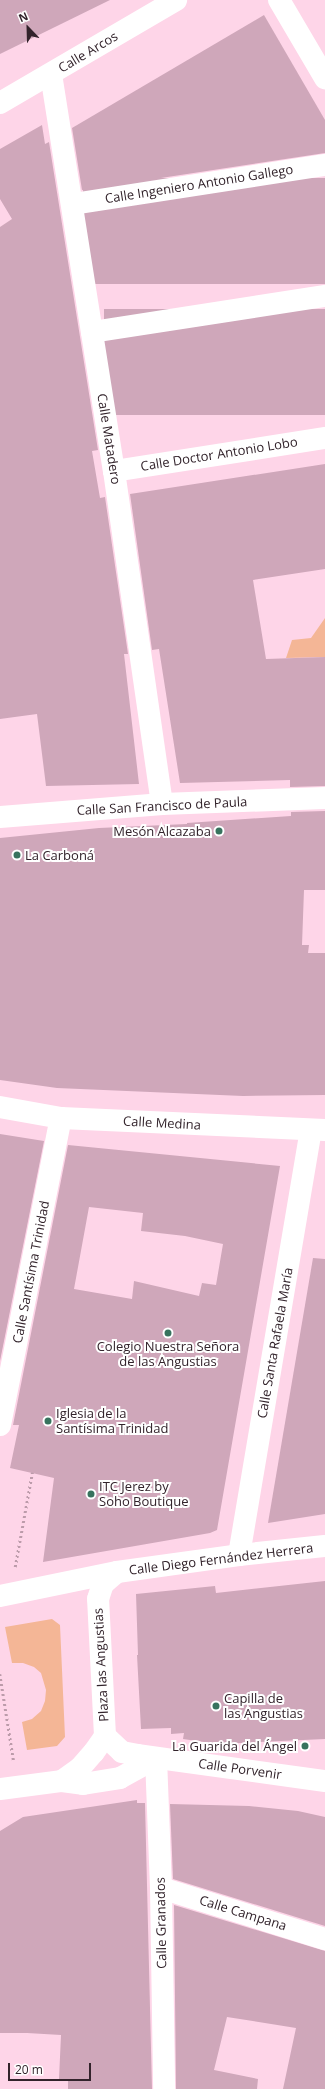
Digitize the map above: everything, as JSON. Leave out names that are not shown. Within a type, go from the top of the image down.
[{"type":"street","name":"Calle Arcos","points":[[0,103],[176,0]]},
{"type":"street","points":[[279,0],[325,78]]},
{"type":"street","name":"Calle Matadero","points":[[51,74],[73,204],[114,471],[162,804]]},
{"type":"street","name":"Calle Ingeniero Antonio Gallego","points":[[73,204],[325,164]]},
{"type":"street","points":[[92,332],[325,296]]},
{"type":"street","name":"Calle Doctor Antonio Lobo","points":[[114,471],[325,438]]},
{"type":"street","name":"Calle San Francisco de Paula","points":[[0,817],[162,804],[325,798]]},
{"type":"street","name":"Calle Medina","points":[[0,1107],[61,1118],[318,1130]]},
{"type":"street","name":"Calle Santísima Trinidad","points":[[0,1425],[61,1118]]},
{"type":"street","name":"Calle Santa Rafaela María","points":[[239,1555],[318,1130]]},
{"type":"street","name":"Calle Diego Fernández Herrera","points":[[117,1572],[239,1555],[325,1546]]},
{"type":"street","points":[[5,1595],[117,1572]]},
{"type":"street","name":"Plaza las Angustias","points":[[62,1782],[80,1768],[105,1736],[98,1599],[103,1584],[117,1572]]},
{"type":"street","name":"Calle Porvenir","points":[[105,1736],[122,1752],[325,1781]]},
{"type":"street","points":[[0,1789],[62,1782],[83,1784],[120,1778],[156,1758]]},
{"type":"street","name":"Calle Granados","points":[[156,1758],[161,1888],[164,2089]]},
{"type":"street","name":"Calle Campana","points":[[161,1888],[325,1939]]},
{"type":"path","points":[[5,1595],[32,1473]]},
{"type":"path","points":[[0,1674],[1,1692],[15,1768]]},
{"type":"shaded area","points":[[325,618],[325,657],[286,658],[292,640],[311,638]]},
{"type":"shaded area","points":[[52,1619],[60,1625],[65,1737],[57,1746],[27,1750],[22,1722],[32,1719],[41,1711],[45,1701],[46,1690],[41,1673],[34,1667],[23,1663],[12,1663],[5,1627]]},
{"type":"building","points":[[0,0],[110,0],[0,54]]},
{"type":"building","points":[[264,15],[325,120],[325,153],[82,190],[72,128]]},
{"type":"building","points":[[42,125],[45,144],[49,142],[98,450],[92,451],[100,498],[105,497],[128,654],[124,654],[139,784],[46,786],[37,714],[0,719],[0,227],[12,219],[0,199],[0,149]]},
{"type":"building","points":[[83,178],[325,178],[325,284],[83,284]]},
{"type":"building","points":[[104,309],[325,309],[325,415],[104,415]]},
{"type":"building","points":[[325,464],[325,569],[253,580],[266,659],[325,657],[325,786],[290,787],[290,780],[180,783],[159,649],[152,650],[130,494]]},
{"type":"building","points":[[325,811],[325,890],[304,890],[302,945],[309,945],[308,953],[325,953],[325,1095],[243,1096],[57,1088],[0,1080],[0,838],[99,828],[187,824],[291,816],[291,812]]},
{"type":"building","points":[[0,1134],[44,1141],[0,1361]]},
{"type":"building","points":[[68,1145],[280,1166],[217,1530],[210,1533],[43,1562],[54,1478],[10,1468],[19,1425],[13,1425]],"holes":[[[89,1207],[143,1213],[141,1231],[185,1236],[223,1244],[216,1285],[202,1283],[199,1296],[134,1281],[132,1299],[74,1289]]]},
{"type":"building","points":[[313,1258],[325,1259],[325,1514],[268,1523]]},
{"type":"building","points":[[325,1581],[325,1739],[218,1744],[183,1739],[184,1733],[171,1734],[171,1728],[141,1729],[137,1655],[136,1594],[215,1586],[216,1593]]},
{"type":"building","points":[[137,1800],[137,1803],[145,1803],[152,2089],[68,2089],[68,2079],[59,2079],[61,2035],[0,2033],[0,1831],[23,1817]]},
{"type":"building","points":[[170,1804],[249,1806],[298,1811],[325,1817],[325,1926],[173,1879]]},
{"type":"building","points":[[174,1905],[325,1951],[325,2089],[283,2089],[296,2028],[227,2017],[214,2070],[258,2079],[257,2089],[176,2089]]},
{"type":"place","name":"Mesón Alcazaba","points":[[219,831]]},
{"type":"place","name":"La Carboná","points":[[17,855]]},
{"type":"place","name":"Colegio Nuestra Señora de las Angustias","points":[[168,1333]]},
{"type":"place","name":"Iglesia de la Santísima Trinidad","points":[[48,1421]]},
{"type":"place","name":"ITC Jerez by Soho Boutique","points":[[91,1494]]},
{"type":"place","name":"Capilla de las Angustias","points":[[216,1706]]},
{"type":"place","name":"La Guarida del Ángel","points":[[305,1746]]}]
